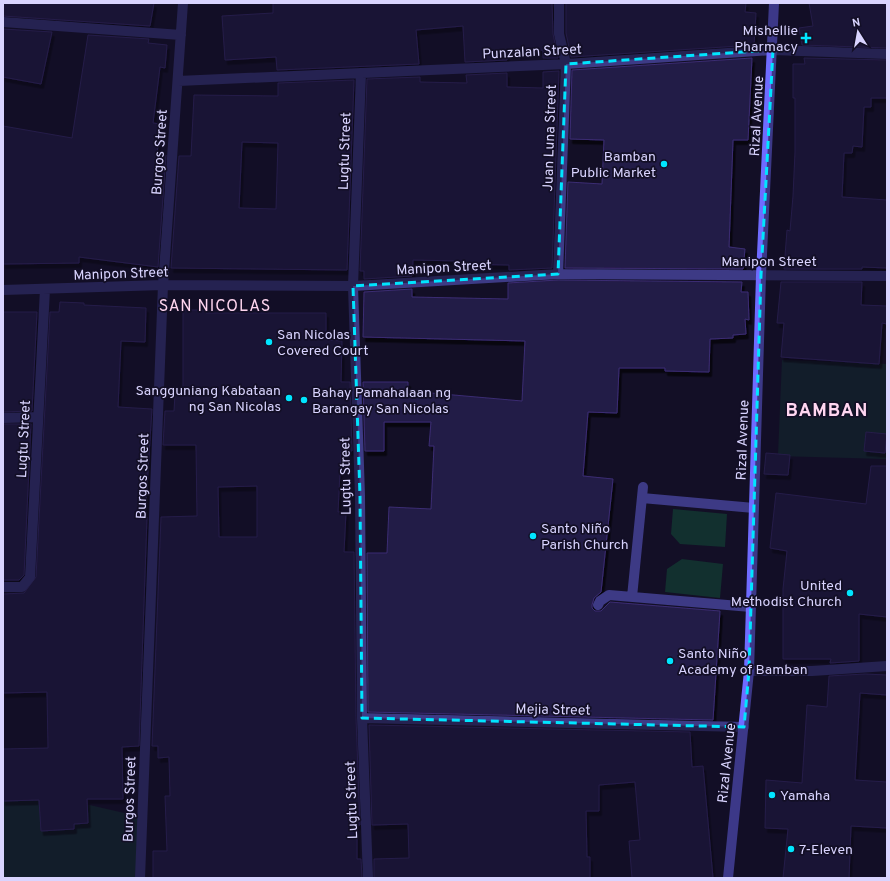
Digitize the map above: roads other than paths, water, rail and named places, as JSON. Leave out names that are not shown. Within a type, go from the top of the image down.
[{"type":"street","name":"Burgos Street","points":[[140,878],[163,285],[183,3]]},
{"type":"street","name":"Juan Luna Street","points":[[558,274],[566,64],[559,34],[559,3]]},
{"type":"street","name":"Rizal Avenue","points":[[728,878],[749,671],[761,275],[773,50],[774,3]]},
{"type":"street","points":[[3,22],[181,34]]},
{"type":"street","name":"Punzalan Street","points":[[178,81],[566,64],[773,50],[887,54]]},
{"type":"street","name":"Lugtu Street","points":[[361,73],[353,286],[360,496],[362,718],[368,878]]},
{"type":"street","name":"Manipon Street","points":[[3,290],[45,290],[163,285],[353,286],[558,274],[887,276]]},
{"type":"street","name":"Lugtu Street","points":[[3,587],[22,587],[30,577],[45,290]]},
{"type":"street","points":[[3,418],[38,417]]},
{"type":"street","points":[[632,597],[642,492],[754,508]]},
{"type":"street","points":[[598,605],[609,595],[751,607]]},
{"type":"street","points":[[749,671],[812,671],[887,666]]},
{"type":"street","name":"Mejia Street","points":[[362,718],[744,727]]},
{"type":"place","name":"Mishellie Pharmacy","points":[[806,38]]},
{"type":"place","name":"Bamban Public Market","points":[[664,164]]},
{"type":"place","name":"San Nicolas Covered Court","points":[[269,342]]},
{"type":"place","name":"Sangguniang Kabataan ng San Nicolas","points":[[289,398]]},
{"type":"place","name":"Bahay Pamahalaan ng Barangay San Nicolas","points":[[304,400]]},
{"type":"place","name":"Santo Niño Parish Church","points":[[533,536]]},
{"type":"place","name":"United Methodist Church","points":[[850,593]]},
{"type":"place","name":"Santo Niño Academy of Bamban","points":[[670,661]]},
{"type":"place","name":"Yamaha","points":[[772,795]]},
{"type":"place","name":"7-Eleven","points":[[791,849]]},
{"type":"district","name":"SAN NICOLAS","points":[[215,305]]},
{"type":"district","name":"BAMBAN","points":[[827,410]]}]
